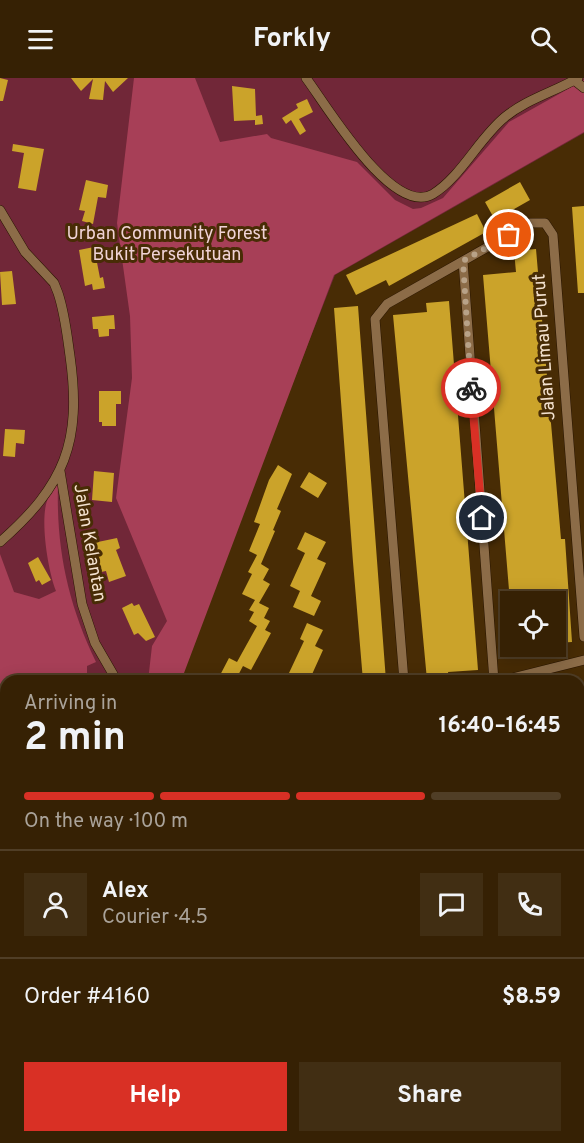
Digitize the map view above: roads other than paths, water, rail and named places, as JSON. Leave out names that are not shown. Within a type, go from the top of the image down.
[{"type":"street","points":[[306,78],[370,165],[397,190],[417,198],[433,194],[448,182],[490,131],[507,115],[540,95],[576,79],[584,88]]},
{"type":"street","name":"Jalan Kelantan","points":[[0,210],[25,252],[54,284],[63,308],[71,363],[74,419],[70,448],[60,471],[82,604],[94,643],[113,675]]},
{"type":"street","name":"Jalan Limau Purut","points":[[404,675],[375,320],[387,304],[530,223],[545,223],[553,235],[581,563],[584,638]]},
{"type":"street","points":[[463,261],[494,675]]},
{"type":"street","points":[[0,542],[31,513],[60,471]]},
{"type":"street","points":[[525,675],[584,660]]},
{"type":"park label","name":"Urban Community Forest Bukit Persekutuan","points":[[167,244]]}]
